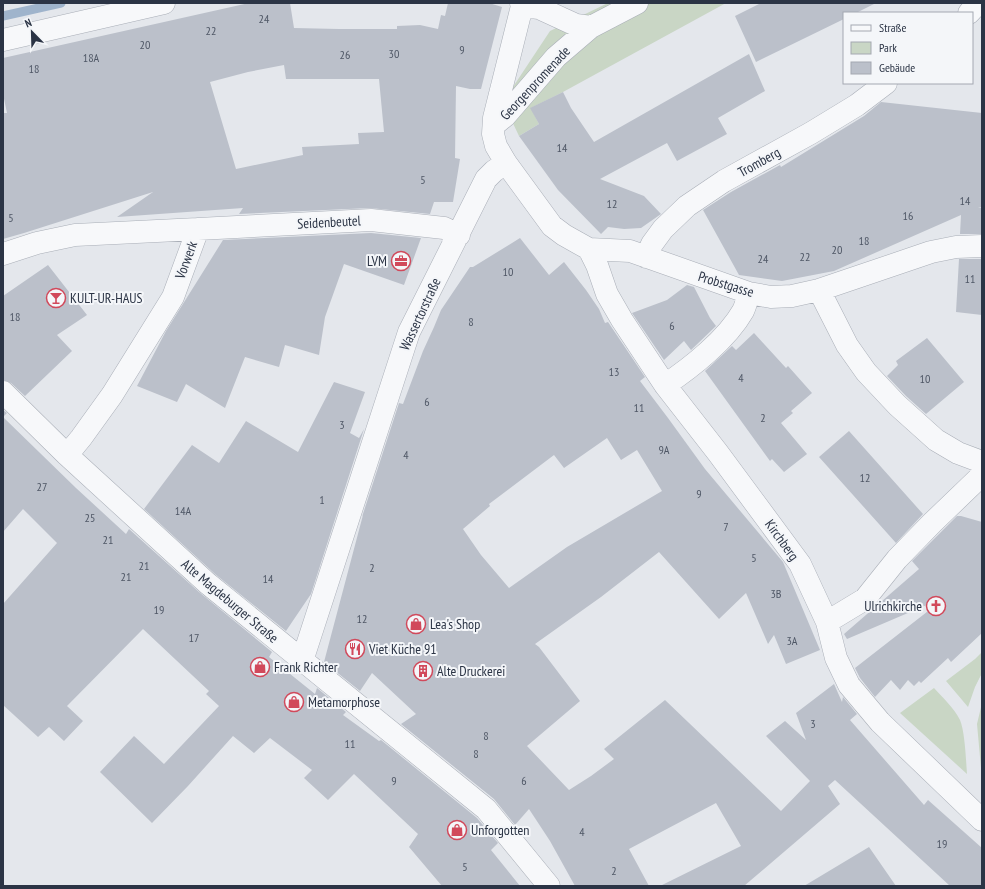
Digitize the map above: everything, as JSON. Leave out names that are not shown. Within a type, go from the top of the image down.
[{"type":"street","points":[[3,40],[164,3]]},
{"type":"street","name":"Georgenpromenade","points":[[494,125],[505,116],[556,57],[591,27],[637,3]]},
{"type":"street","points":[[970,12],[978,3]]},
{"type":"street","points":[[506,163],[496,146],[493,134],[494,118],[522,5],[539,8],[576,25],[591,27]]},
{"type":"street","name":"Tromberg","points":[[646,257],[652,244],[663,229],[687,206],[724,181],[811,133],[856,105],[885,84]]},
{"type":"street","name":"Probstgasse","points":[[506,163],[552,226],[564,235],[589,249],[630,251],[749,293],[771,297],[792,296],[819,290],[903,260],[931,252],[956,247],[982,246]]},
{"type":"street","name":"Wassertorstraße","points":[[302,661],[409,332],[486,179],[494,171],[506,163]]},
{"type":"street","name":"Seidenbeutel","points":[[198,229],[371,220],[444,228],[459,235]]},
{"type":"street","name":"Vorwerk","points":[[3,254],[38,243],[75,235],[198,229],[173,296],[112,395],[67,455]]},
{"type":"street","name":"Kirchberg","points":[[589,249],[597,265],[607,294],[622,320],[666,385],[800,564],[827,622],[836,658],[849,685],[880,722],[982,820]]},
{"type":"street","points":[[819,290],[847,345],[866,372],[897,405],[936,440],[958,453],[982,462]]},
{"type":"street","points":[[666,385],[683,373],[717,342],[735,323],[744,310],[749,293]]},
{"type":"street","name":"Alte Magdeburger Straße","points":[[3,392],[67,455],[207,583],[486,809],[549,886]]},
{"type":"street","points":[[827,622],[865,599],[902,554],[932,522],[982,475]]},
{"type":"green space","points":[[608,3],[726,3],[531,108],[539,124],[519,136],[503,102],[550,31]]},
{"type":"green space","points":[[982,652],[982,673],[968,707],[946,681]]},
{"type":"green space","points":[[934,688],[952,707],[962,725],[967,774],[900,713]]},
{"type":"green space","points":[[982,703],[982,779],[977,724]]},
{"type":"building","points":[[249,3],[290,3],[294,28],[339,29],[397,29],[397,26],[420,25],[438,29],[441,15],[445,16],[448,3],[489,3],[502,7],[481,89],[470,89],[456,86],[455,158],[460,159],[453,202],[434,202],[430,214],[370,208],[239,214],[243,208],[117,217],[153,192],[3,239],[3,113],[7,113],[3,94],[3,58]],"holes":[[[284,65],[286,79],[379,79],[384,132],[358,133],[359,144],[302,147],[303,155],[236,169],[210,82],[248,72]]]},
{"type":"building","points":[[761,3],[876,3],[858,12],[843,12],[843,19],[756,62],[735,16]]},
{"type":"building","points":[[749,54],[765,91],[718,118],[727,134],[677,161],[667,143],[600,179],[644,196],[661,214],[641,228],[624,229],[608,227],[601,234],[558,190],[519,136],[539,124],[530,108],[563,92],[571,108],[594,142]]},
{"type":"building","points":[[881,102],[982,113],[982,207],[978,208],[982,208],[982,234],[960,234],[961,215],[834,271],[782,281],[739,275],[703,210],[731,192],[780,165],[781,167],[864,116]]},
{"type":"building","points":[[371,233],[421,238],[404,285],[344,264],[325,317],[319,355],[285,345],[279,367],[245,357],[225,408],[186,384],[177,402],[137,386],[166,331],[223,240]]},
{"type":"building","points":[[520,238],[549,275],[564,262],[586,290],[599,309],[605,323],[608,322],[645,377],[640,381],[705,469],[783,562],[820,650],[786,664],[774,635],[768,644],[746,593],[719,619],[659,552],[601,597],[535,644],[539,647],[580,701],[527,746],[569,790],[614,759],[604,749],[665,700],[781,811],[810,781],[766,736],[785,721],[806,740],[796,713],[834,684],[842,702],[843,697],[857,714],[850,720],[924,805],[928,800],[982,848],[982,886],[950,886],[835,780],[828,786],[840,804],[744,886],[660,886],[741,846],[716,803],[629,849],[649,886],[575,886],[550,841],[529,809],[515,825],[494,799],[401,724],[416,714],[372,673],[360,691],[324,662],[363,515],[362,517],[399,403],[403,404],[423,351],[441,310],[470,267],[473,267]],"holes":[[[607,438],[621,460],[637,450],[662,491],[567,547],[509,588],[481,555],[463,529],[490,506],[489,504],[554,455],[564,468]]]},
{"type":"building","points":[[959,259],[982,259],[982,315],[956,312]]},
{"type":"building","points":[[48,265],[87,315],[57,335],[72,351],[25,396],[11,383],[3,380],[3,296]]},
{"type":"building","points":[[687,285],[694,287],[710,318],[716,326],[691,350],[684,341],[664,360],[632,313],[667,300]]},
{"type":"building","points":[[754,333],[786,368],[788,366],[812,393],[791,411],[793,413],[781,423],[807,454],[784,472],[772,459],[770,461],[705,371],[732,346],[736,350]]},
{"type":"building","points":[[927,338],[964,382],[926,414],[887,376],[898,365],[896,361]]},
{"type":"building","points":[[334,382],[365,392],[350,433],[359,438],[364,429],[311,594],[286,631],[215,574],[144,509],[192,445],[219,463],[246,421],[298,452]]},
{"type":"building","points":[[3,410],[7,413],[3,417]]},
{"type":"building","points":[[3,417],[126,534],[129,529],[199,592],[272,652],[269,657],[315,694],[317,688],[346,712],[343,715],[379,741],[381,740],[477,818],[498,843],[491,850],[520,886],[442,886],[409,847],[418,834],[354,774],[328,800],[304,778],[312,770],[270,738],[254,753],[233,736],[152,823],[100,772],[134,736],[164,764],[219,706],[206,694],[209,691],[143,629],[67,706],[83,721],[64,741],[49,727],[38,737],[3,705],[3,604],[57,543],[23,509],[3,532]]},
{"type":"building","points":[[849,431],[923,514],[896,543],[819,457]]},
{"type":"building","name":"Ulrichkirche","points":[[957,516],[982,522],[982,633],[951,662],[948,658],[921,683],[919,681],[914,686],[908,680],[900,690],[891,680],[875,697],[860,678],[855,668],[932,608],[929,604],[847,639],[844,634],[919,569],[912,561]]},
{"type":"building","points":[[869,847],[896,886],[804,886]]},
{"type":"waterway","points":[[3,16],[61,3]]},
{"type":"place","name":"LVM","points":[[401,261]]},
{"type":"place","name":"KULT-UR-HAUS","points":[[56,298]]},
{"type":"place","name":"Ulrichkirche","points":[[936,606]]},
{"type":"place","name":"Lea's Shop","points":[[416,624]]},
{"type":"place","name":"Viet Küche 91","points":[[355,649]]},
{"type":"place","name":"Frank Richter","points":[[260,667]]},
{"type":"place","name":"Alte Druckerei","points":[[423,671]]},
{"type":"place","name":"Metamorphose","points":[[294,702]]},
{"type":"place","name":"Unforgotten","points":[[457,830]]}]
